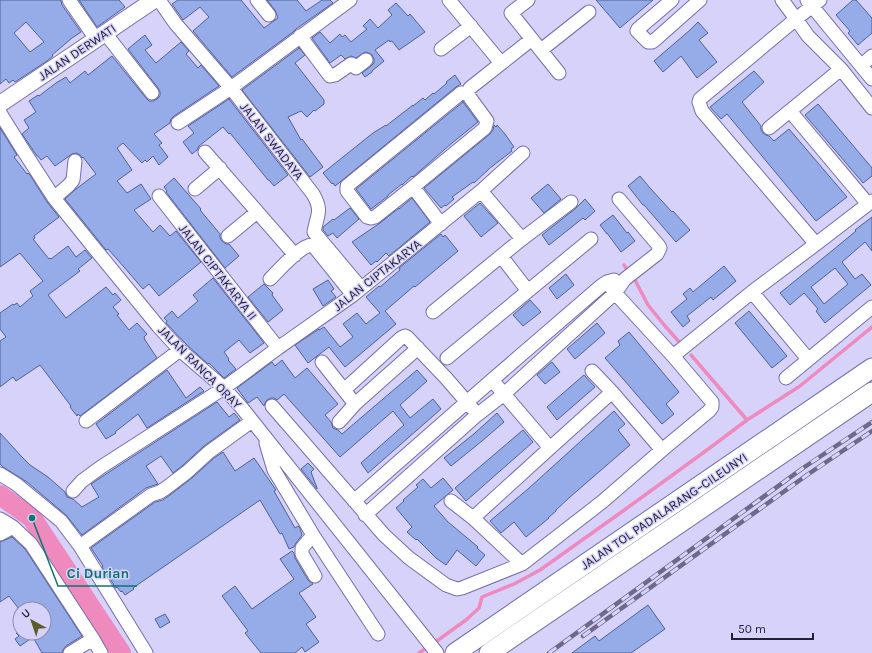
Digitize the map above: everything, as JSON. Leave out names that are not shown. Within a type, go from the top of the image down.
[{"type":"highway","name":"JALAN TOL PADALARANG–CILEUNYI","points":[[455,653],[872,368]]},
{"type":"highway","name":"JALAN TOL PADALARANG–CILEUNYI","points":[[489,653],[872,392]]},
{"type":"main road","name":"JALAN DERWATI","points":[[0,104],[154,0]]},
{"type":"street","points":[[69,0],[152,93]]},
{"type":"street","name":"JALAN SWADAYA","points":[[158,0],[175,23],[231,88],[313,194],[318,203],[319,211],[314,232],[357,291]]},
{"type":"street","points":[[257,0],[269,15]]},
{"type":"street","points":[[178,124],[231,88],[350,0]]},
{"type":"street","points":[[449,0],[502,63]]},
{"type":"street","points":[[528,0],[511,13],[559,74]]},
{"type":"street","points":[[672,0],[638,29],[637,31],[648,42],[656,39],[700,0]]},
{"type":"street","points":[[782,0],[807,8],[872,79]]},
{"type":"street","points":[[807,8],[808,36],[842,69],[872,108]]},
{"type":"street","points":[[807,8],[698,102],[702,111],[816,244]]},
{"type":"street","points":[[541,50],[589,12]]},
{"type":"street","points":[[441,49],[471,26]]},
{"type":"street","points":[[300,36],[330,76],[335,75],[351,64],[356,68],[366,60]]},
{"type":"street","points":[[470,88],[532,39]]},
{"type":"street","points":[[861,66],[872,56]]},
{"type":"street","points":[[770,128],[842,69]]},
{"type":"street","points":[[463,93],[468,95],[487,121],[485,128],[413,187],[375,217],[371,218],[365,215],[346,189],[348,184],[457,95],[463,93]]},
{"type":"street","points":[[673,356],[752,292],[870,202],[790,111]]},
{"type":"street","name":"JALAN RANCA ORAY","points":[[0,113],[54,198],[91,244],[158,326],[180,350],[224,388],[242,408],[437,653]]},
{"type":"street","points":[[205,152],[295,254]]},
{"type":"street","name":"JALAN CIPTAKARYA","points":[[73,491],[82,481],[101,467],[224,388],[357,291],[481,191],[523,153]]},
{"type":"street","points":[[54,198],[69,186],[72,180],[75,161]]},
{"type":"street","points":[[195,189],[220,168]]},
{"type":"street","points":[[413,187],[441,224]]},
{"type":"street","points":[[481,191],[522,239]]},
{"type":"street","name":"JALAN CIPTAKARYA II","points":[[159,196],[278,348]]},
{"type":"street","points":[[365,515],[477,415],[504,394],[615,293],[625,279],[657,254],[660,248],[659,246],[619,199]]},
{"type":"street","points":[[433,312],[522,239],[571,202]]},
{"type":"street","points":[[228,236],[257,212]]},
{"type":"street","points":[[446,358],[591,239]]},
{"type":"street","points":[[270,279],[295,254],[312,245],[357,291]]},
{"type":"street","points":[[501,256],[528,291]]},
{"type":"street","points":[[354,501],[601,286],[613,280],[625,279]]},
{"type":"street","points":[[272,406],[365,515],[384,535],[409,558],[446,585],[458,589],[462,588],[522,564],[602,502],[712,407],[712,402],[673,356],[615,293],[607,282]]},
{"type":"street","points":[[752,292],[808,359]]},
{"type":"street","points":[[786,378],[872,307]]},
{"type":"street","points":[[344,390],[405,336],[432,362],[477,415]]},
{"type":"street","points":[[339,422],[355,404],[418,348]]},
{"type":"street","points":[[86,421],[180,350]]},
{"type":"street","points":[[322,362],[355,404]]},
{"type":"street","points":[[592,371],[662,450]]},
{"type":"street","points":[[492,380],[550,448]]},
{"type":"street","points":[[473,518],[612,392]]},
{"type":"street","points":[[80,546],[151,495],[166,488],[187,472],[209,452],[252,421]]},
{"type":"street","points":[[265,437],[274,470],[313,535],[378,634]]},
{"type":"street","points":[[0,474],[16,484],[61,521],[80,546],[146,653]]},
{"type":"street","points":[[451,501],[473,518],[522,564]]},
{"type":"street","points":[[0,519],[13,527],[31,544],[101,653]]},
{"type":"street","points":[[0,534],[13,527]]},
{"type":"street","points":[[313,535],[302,548],[302,554],[315,576]]},
{"type":"street","points":[[70,653],[93,639]]},
{"type":"building","points":[[0,0],[61,0],[62,5],[81,32],[52,55],[53,56],[47,61],[15,82],[13,80],[9,83],[6,79],[0,84]],"holes":[[[26,22],[44,42],[30,52],[14,33]]]},
{"type":"building","points":[[79,0],[119,0],[125,7],[97,27]]},
{"type":"building","points":[[178,0],[241,0],[264,28],[278,18],[275,10],[267,0],[297,0],[306,11],[322,0],[330,0],[333,3],[232,77],[193,31],[209,17],[200,7],[183,20],[172,4]]},
{"type":"building","points":[[596,0],[653,0],[620,28]]},
{"type":"building","points":[[853,0],[856,0],[872,18],[872,33],[858,45],[848,33],[850,31],[836,15]]},
{"type":"building","points":[[396,3],[408,16],[410,14],[425,32],[399,50],[392,41],[390,42],[389,40],[375,50],[384,61],[365,77],[362,73],[374,63],[372,55],[365,52],[356,58],[351,56],[345,59],[341,55],[330,63],[312,38],[320,32],[330,43],[340,34],[342,37],[345,35],[351,42],[367,29],[363,26],[370,19],[378,28],[392,15],[388,10]]},
{"type":"building","points":[[698,22],[708,33],[699,40],[717,62],[697,78],[681,56],[663,72],[654,61]]},
{"type":"building","points":[[145,35],[152,45],[145,50],[156,63],[181,42],[189,51],[186,54],[198,68],[201,65],[219,86],[174,116],[170,123],[154,134],[162,143],[159,145],[168,157],[159,165],[153,156],[147,162],[145,160],[142,163],[123,143],[117,148],[132,170],[117,181],[127,193],[141,184],[151,199],[134,210],[153,232],[160,225],[170,236],[176,231],[201,262],[159,296],[149,284],[143,289],[108,249],[106,250],[65,199],[96,174],[83,157],[82,158],[76,153],[72,154],[55,166],[47,156],[41,160],[22,134],[29,128],[24,120],[36,112],[29,101],[38,95],[39,96],[66,77],[70,83],[85,71],[88,75],[112,56],[149,101],[157,99],[160,96],[158,88],[128,49]]},
{"type":"building","points":[[299,48],[305,55],[295,63],[324,100],[324,104],[315,111],[314,110],[307,117],[301,111],[288,117],[301,140],[302,139],[323,167],[310,177],[242,90]]},
{"type":"building","points":[[754,71],[764,82],[742,102],[761,126],[763,133],[774,141],[789,129],[847,197],[816,221],[727,114],[721,119],[710,107]]},
{"type":"building","points":[[455,75],[461,84],[335,186],[323,173],[373,133],[386,126],[423,98],[425,100],[433,93],[434,94]]},
{"type":"building","points":[[229,99],[288,175],[274,186],[230,133],[229,134],[223,127],[199,146],[192,154],[183,142],[194,133],[188,126]]},
{"type":"building","points":[[463,102],[478,122],[413,177],[412,176],[371,209],[356,189]]},
{"type":"building","points":[[818,104],[872,168],[872,176],[863,183],[805,115]]},
{"type":"building","points":[[494,125],[496,127],[497,125],[514,147],[511,149],[512,151],[474,183],[473,182],[452,197],[454,199],[446,206],[445,205],[441,208],[424,188],[490,134]]},
{"type":"building","points":[[0,128],[17,155],[14,157],[27,174],[28,173],[30,175],[47,202],[59,217],[34,236],[35,238],[33,239],[49,259],[68,246],[76,257],[85,250],[92,258],[78,269],[80,271],[48,295],[66,318],[106,287],[113,295],[115,293],[121,300],[113,307],[119,314],[117,315],[129,330],[137,323],[147,334],[144,337],[145,340],[157,358],[80,416],[78,414],[77,416],[40,365],[16,381],[13,377],[0,387],[0,341],[6,337],[0,329],[0,313],[13,304],[14,305],[17,303],[20,307],[33,296],[30,291],[43,281],[20,253],[0,267]]},
{"type":"building","points":[[640,176],[690,230],[676,242],[628,186]]},
{"type":"building","points":[[174,178],[201,209],[200,210],[220,234],[222,241],[229,244],[239,256],[225,268],[166,192],[167,191],[164,187]]},
{"type":"building","points":[[548,184],[561,199],[544,213],[531,198]]},
{"type":"building","points":[[412,198],[430,222],[389,256],[386,253],[377,262],[376,261],[371,265],[352,242],[380,223]]},
{"type":"building","points":[[585,199],[595,211],[585,220],[583,218],[549,245],[542,235]]},
{"type":"building","points":[[480,203],[498,223],[481,237],[464,216]]},
{"type":"building","points":[[350,208],[359,219],[337,238],[333,233],[328,236],[323,230],[323,227]]},
{"type":"building","points":[[613,215],[635,241],[621,252],[600,225]]},
{"type":"building","points":[[872,217],[872,251],[865,242],[842,262],[855,279],[862,274],[871,285],[825,323],[816,311],[818,309],[804,293],[790,305],[780,293],[856,231],[855,230]],"holes":[[[835,268],[848,284],[824,304],[811,287]]]},
{"type":"building","points":[[441,234],[443,237],[445,235],[458,251],[385,311],[396,324],[345,367],[329,347],[308,363],[295,345],[324,327],[340,347],[353,337],[343,324],[357,313],[366,324],[380,313],[366,297],[379,286],[380,287],[400,270],[399,268]]},
{"type":"building","points":[[724,266],[736,281],[713,300],[711,297],[687,316],[690,321],[683,327],[671,312],[687,299],[683,294],[690,288],[693,292]]},
{"type":"building","points":[[566,274],[574,285],[557,299],[549,288]]},
{"type":"building","points":[[213,278],[264,343],[250,353],[239,340],[224,352],[229,359],[228,360],[236,369],[224,378],[186,344],[166,323],[167,321],[164,318],[172,311],[178,318],[198,301],[193,295]]},
{"type":"building","points":[[328,280],[334,289],[331,291],[336,297],[323,306],[313,289]]},
{"type":"building","points":[[264,284],[273,293],[272,295],[283,310],[268,322],[248,297]]},
{"type":"building","points":[[530,300],[541,312],[523,326],[513,315]]},
{"type":"building","points":[[749,311],[787,356],[772,368],[735,323]]},
{"type":"building","points":[[597,323],[605,333],[575,359],[567,349]]},
{"type":"building","points":[[629,332],[679,392],[666,404],[674,414],[662,424],[605,358],[620,345],[618,341]]},
{"type":"building","points":[[282,360],[295,378],[307,368],[338,404],[325,415],[331,422],[333,428],[342,434],[417,370],[427,381],[400,405],[410,418],[433,399],[441,409],[368,473],[361,463],[404,425],[393,411],[340,457],[284,394],[277,400],[271,398],[267,400],[264,406],[257,397],[248,403],[237,388],[272,362],[275,366]]},
{"type":"building","points":[[552,362],[560,372],[545,384],[537,375]]},
{"type":"building","points":[[167,370],[186,398],[200,387],[204,391],[147,428],[138,414],[115,432],[116,433],[106,439],[96,424]]},
{"type":"building","points":[[584,375],[595,387],[557,420],[547,407]]},
{"type":"building","points":[[217,402],[229,417],[234,413],[240,420],[204,446],[173,473],[161,456],[146,466],[158,484],[146,488],[82,535],[66,515],[27,482],[0,464],[0,433],[30,465],[48,477],[65,492],[67,497],[73,499],[82,507],[99,497],[91,484]]},
{"type":"building","points":[[614,411],[625,424],[618,430],[630,445],[526,537],[514,522],[501,533],[490,521],[528,489]]},
{"type":"building","points":[[497,413],[504,422],[451,466],[444,458]]},
{"type":"building","points":[[523,430],[533,442],[466,501],[455,488]]},
{"type":"building","points":[[223,452],[235,471],[254,458],[276,490],[274,491],[295,528],[298,526],[300,528],[302,535],[294,547],[289,549],[282,533],[280,534],[260,500],[125,595],[117,587],[115,588],[91,548],[155,502],[163,500],[170,495]]},
{"type":"building","points":[[308,463],[314,469],[311,472],[317,489],[301,469]]},
{"type":"building","points":[[443,478],[453,490],[434,506],[448,522],[478,547],[477,548],[485,555],[476,566],[457,550],[446,565],[436,558],[417,539],[416,540],[407,532],[412,527],[396,508],[418,487],[416,485],[423,479],[431,488]]},
{"type":"building","points":[[12,537],[25,549],[82,636],[66,646],[62,653],[42,653],[35,641],[52,641],[52,601],[13,601],[9,596],[0,602],[0,542]]},
{"type":"building","points":[[292,551],[308,580],[313,584],[299,593],[316,617],[306,624],[319,642],[305,652],[302,647],[295,653],[261,653],[245,633],[248,631],[222,596],[235,586],[252,609],[294,579],[280,559]]},
{"type":"building","points":[[648,605],[665,629],[631,653],[572,653],[595,636],[599,641]]},
{"type":"building","points":[[165,614],[170,622],[160,628],[155,619]]},
{"type":"building","points":[[16,641],[27,641],[20,646]]},
{"type":"waterway","points":[[624,265],[628,271]]},
{"type":"waterway","points":[[635,280],[648,305],[681,344]]},
{"type":"waterway","points":[[434,643],[466,620],[479,608],[482,597],[514,584],[540,570],[747,420],[800,386],[872,327]]},
{"type":"waterway","points":[[691,355],[747,420]]},
{"type":"waterway","points":[[0,495],[32,518],[121,653]]},
{"type":"waterway","points":[[419,653],[428,647]]},
{"type":"railway","points":[[549,653],[803,468],[872,422]]},
{"type":"railway","points":[[583,636],[807,475],[872,431]]},
{"type":"place","name":"Ci Durian","points":[[32,518]]}]
